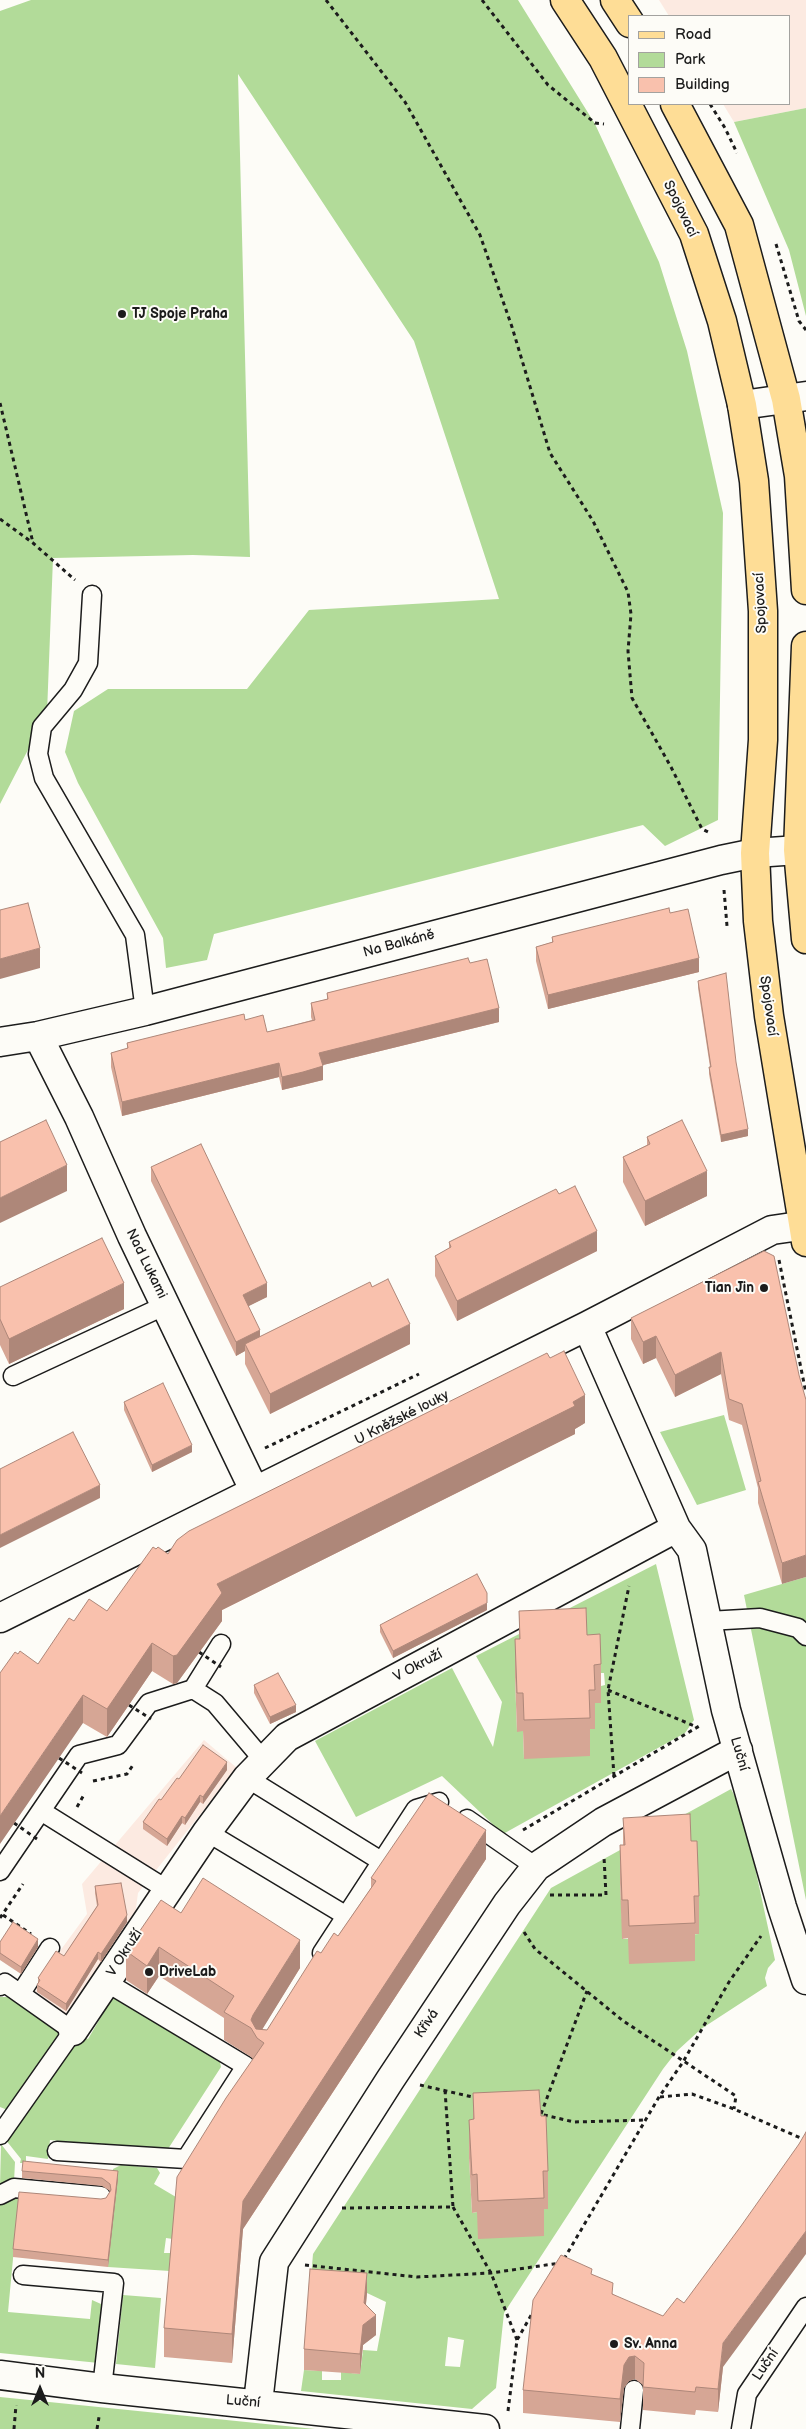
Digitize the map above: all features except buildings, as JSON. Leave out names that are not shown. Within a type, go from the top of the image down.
[{"type":"main road","name":"Spojovací","points":[[565,0],[603,58],[694,234],[722,321],[742,405],[754,481],[763,611],[763,740],[756,853],[758,921],[769,1016],[805,1231]]},
{"type":"main road","points":[[614,0],[628,20]]},
{"type":"main road","points":[[676,105],[740,225],[796,398],[806,590]]},
{"type":"main road","points":[[806,646],[798,850],[806,938]]},
{"type":"street","points":[[742,405],[796,398]]},
{"type":"street","name":"Na Balkáně","points":[[0,1042],[38,1036],[145,1011],[721,860],[756,853],[798,850]]},
{"type":"street","name":"Nad Lukami","points":[[38,1036],[79,1117],[255,1492]]},
{"type":"street","name":"U Kněžské louky","points":[[0,1618],[587,1326],[772,1230],[805,1231]]},
{"type":"street","points":[[587,1326],[676,1528]]},
{"type":"street","name":"V Okruží","points":[[72,2030],[106,1982],[166,1889],[207,1832],[255,1769],[287,1737],[676,1528]]},
{"type":"street","name":"Luční","points":[[676,1528],[692,1550],[726,1710],[782,1907],[806,1980]]},
{"type":"street","name":"Křivá","points":[[258,2403],[274,2262],[390,2080],[511,1899],[536,1867],[603,1822],[738,1750]]},
{"type":"street","name":"Luční","points":[[0,2375],[102,2388],[478,2426]]},
{"type":"lane","points":[[92,595],[88,663],[72,690],[42,727],[38,754],[44,778],[135,935],[145,1011]]},
{"type":"lane","points":[[13,1376],[166,1305]]},
{"type":"lane","points":[[708,1621],[760,1618],[798,1628],[806,1636]]},
{"type":"lane","points":[[0,1871],[79,1755],[118,1745],[149,1702],[193,1689],[221,1644]]},
{"type":"lane","points":[[193,1689],[215,1703],[255,1769],[381,1861]]},
{"type":"lane","points":[[314,1966],[345,1915],[416,1809],[442,1801],[536,1867]]},
{"type":"lane","points":[[41,1811],[166,1889]]},
{"type":"lane","points":[[207,1832],[345,1915]]},
{"type":"lane","points":[[21,1993],[50,1948]]},
{"type":"lane","points":[[56,2151],[186,2159],[246,2066],[106,1982]]},
{"type":"lane","points":[[0,2135],[5,2118],[72,2030],[21,1993],[2,1983]]},
{"type":"lane","points":[[0,2195],[14,2188],[101,2196]]},
{"type":"lane","points":[[23,2275],[114,2282],[102,2388]]},
{"type":"lane","name":"Luční","points":[[741,2429],[746,2394],[806,2306]]},
{"type":"lane","points":[[630,2429],[634,2390]]},
{"type":"path","points":[[326,0],[405,102],[480,235],[512,327],[550,453],[593,521],[628,592],[631,614],[628,651],[632,698],[671,767],[702,829],[715,835]]},
{"type":"path","points":[[482,0],[548,85],[595,124],[610,124]]},
{"type":"path","points":[[0,403],[33,543]]},
{"type":"path","points":[[0,519],[33,543],[92,595]]},
{"type":"path","points":[[772,1230],[806,1393]]},
{"type":"path","points":[[614,1776],[608,1690],[637,1548]]},
{"type":"path","points":[[199,1652],[221,1667]]},
{"type":"path","points":[[608,1690],[697,1727]]},
{"type":"path","points":[[130,1704],[151,1719]]},
{"type":"path","points":[[501,1843],[726,1710]]},
{"type":"path","points":[[59,1758],[82,1773]]},
{"type":"path","points":[[64,1826],[93,1780],[127,1774],[139,1758]]},
{"type":"path","points":[[603,1822],[606,1895],[511,1899],[535,1949],[622,2020],[736,2096],[734,2109]]},
{"type":"path","points":[[14,1823],[37,1839]]},
{"type":"path","points":[[28,1877],[1,1917],[50,1948]]},
{"type":"path","points":[[557,2271],[729,1982],[782,1907]]},
{"type":"path","points":[[541,2114],[587,1991]]},
{"type":"path","points":[[390,2080],[483,2099]]},
{"type":"path","points":[[445,2090],[453,2208],[491,2273],[517,2340]]},
{"type":"path","points":[[659,2097],[692,2094],[734,2109],[804,2139],[806,2138]]},
{"type":"path","points":[[531,2112],[574,2122],[647,2120]]},
{"type":"path","points":[[308,2208],[453,2208]]},
{"type":"path","points":[[274,2262],[417,2277],[491,2273],[562,2263]]},
{"type":"path","points":[[478,2426],[517,2340],[537,2306]]},
{"type":"shaded area","points":[[659,0],[806,0],[806,108],[734,122],[724,105],[791,105],[791,15],[668,15]]},
{"type":"shaded area","points":[[204,1740],[237,1768],[138,1893],[134,1922],[69,2022],[30,1992],[87,1914],[82,1884]]},
{"type":"green space","points":[[31,0],[518,0],[595,124],[659,262],[687,351],[723,513],[718,820],[665,846],[643,825],[214,934],[207,960],[166,968],[163,938],[78,783],[65,752],[74,711],[108,689],[247,689],[309,610],[499,599],[414,341],[238,74],[250,557],[193,555],[53,558],[47,713],[0,804],[0,11]]},
{"type":"green space","points":[[806,108],[806,316],[789,250],[734,122]]},
{"type":"green space","points":[[724,1415],[746,1490],[697,1505],[660,1432]]},
{"type":"green space","points":[[656,1564],[694,1720],[685,1733],[503,1834],[442,1776],[356,1817],[315,1741],[452,1668],[493,1747],[502,1702],[476,1656]],"holes":[[[604,1673],[605,1685],[601,1686],[594,1703],[589,1729],[524,1759],[523,1731],[517,1731],[515,1678]]]},
{"type":"green space","points":[[806,1577],[806,1900],[744,1595]]},
{"type":"green space","points":[[731,1789],[743,1812],[775,1960],[768,1968],[765,1978],[767,1986],[701,2029],[677,2051],[663,2069],[504,2313],[496,2388],[472,2409],[301,2391],[304,2370],[322,2371],[322,2380],[341,2380],[341,2372],[360,2374],[363,2350],[377,2351],[386,2302],[367,2293],[310,2289],[313,2254],[551,1888]],"holes":[[[620,1883],[699,1934],[623,1939]],[[469,2158],[544,2236],[477,2212],[472,2213]],[[448,2337],[464,2340],[460,2367],[445,2366]]]},
{"type":"green space","points":[[115,1993],[219,2057],[221,2067],[165,2151],[50,2140],[48,2159],[26,2156],[26,2163],[20,2163],[21,2159],[5,2139],[76,2032],[88,2039]]},
{"type":"green space","points":[[0,1997],[10,1997],[61,2033],[10,2111],[0,2107]]},
{"type":"green space","points":[[1,2144],[15,2162],[14,2182],[0,2186]]},
{"type":"green space","points":[[121,2165],[157,2168],[160,2173],[154,2184],[181,2200],[173,2239],[166,2238],[164,2253],[172,2253],[170,2271],[108,2267],[113,2212],[113,2169]]},
{"type":"green space","points":[[19,2195],[8,2312],[90,2319],[92,2300],[101,2304],[105,2309],[99,2363],[0,2353],[0,2202]]},
{"type":"green space","points":[[123,2295],[161,2298],[155,2368],[116,2364]]},
{"type":"green space","points":[[0,2397],[315,2429],[0,2429]]},
{"type":"place","name":"TJ Spoje Praha","points":[[122,314]]},
{"type":"place","name":"Tian Jin","points":[[764,1288]]},
{"type":"place","name":"DriveLab","points":[[149,1972]]},
{"type":"place","name":"Sv. Anna","points":[[614,2344]]}]
